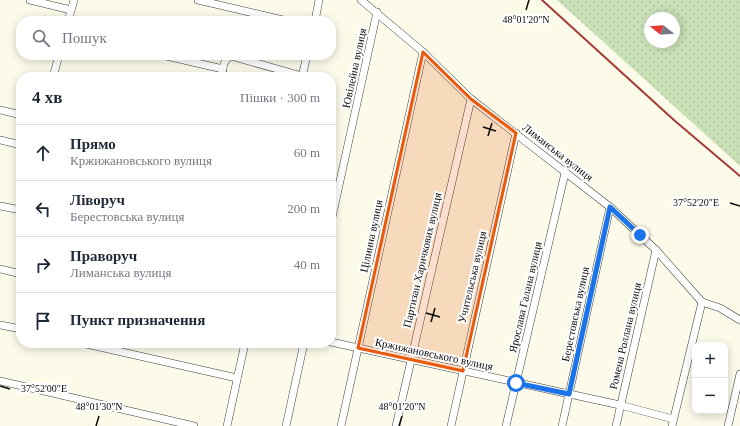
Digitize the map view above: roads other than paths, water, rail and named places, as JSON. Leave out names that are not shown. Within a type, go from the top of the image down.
[{"type":"street","points":[[30,0],[71,10]]},
{"type":"street","points":[[69,16],[74,0]]},
{"type":"street","points":[[198,0],[266,16]]},
{"type":"street","points":[[316,16],[319,0]]},
{"type":"street","name":"Лиманська вулиця","points":[[361,0],[423,52],[471,99],[610,207],[656,250],[702,302],[720,308],[740,320]]},
{"type":"street","name":"Ювілейна вулиця","points":[[336,199],[377,12]]},
{"type":"street","name":"Цілинна вулиця","points":[[342,426],[423,52]]},
{"type":"street","points":[[55,72],[58,60]]},
{"type":"street","points":[[185,60],[223,68]]},
{"type":"street","points":[[222,72],[226,60]]},
{"type":"street","points":[[245,60],[285,72]]},
{"type":"street","points":[[303,72],[306,60]]},
{"type":"street","name":"Партизан Харичкових вулиця","points":[[396,426],[471,99]]},
{"type":"street","points":[[0,110],[16,114]]},
{"type":"street","name":"Учительська вулиця","points":[[451,426],[516,133]]},
{"type":"street","points":[[0,140],[16,144]]},
{"type":"street","name":"Ярослава Галана вулиця","points":[[506,426],[565,173]]},
{"type":"street","points":[[0,206],[16,209]]},
{"type":"street","name":"Берестовська вулиця","points":[[562,426],[610,207]]},
{"type":"street","name":"Ромена Роллана вулиця","points":[[616,426],[656,250]]},
{"type":"street","points":[[0,269],[16,273]]},
{"type":"street","points":[[672,422],[702,302]]},
{"type":"street","points":[[0,325],[16,328]]},
{"type":"street","name":"Кржижановського вулиця","points":[[336,343],[620,405],[672,422]]},
{"type":"street","points":[[104,348],[237,378]]},
{"type":"street","points":[[227,426],[244,348]]},
{"type":"street","points":[[286,426],[303,348]]},
{"type":"street","points":[[728,426],[740,374]]},
{"type":"street","points":[[0,381],[194,426]]},
{"type":"railway","points":[[542,0],[675,121],[740,176]]}]
